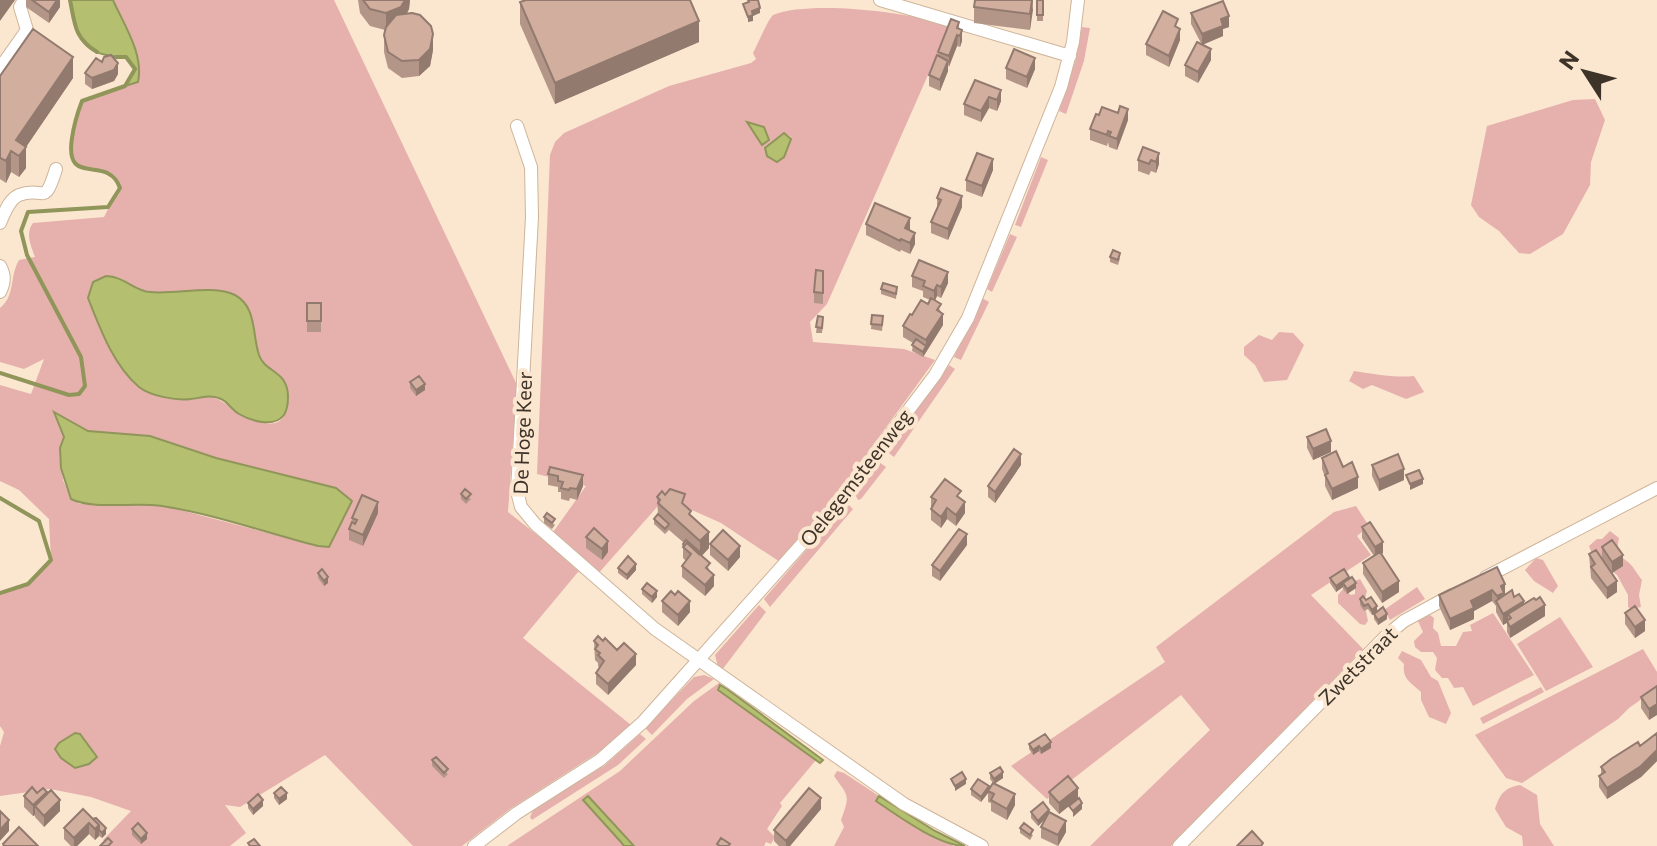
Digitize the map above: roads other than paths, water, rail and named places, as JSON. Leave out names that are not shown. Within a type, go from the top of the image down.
[{"type":"street","points":[[0,68],[27,30],[20,7],[24,0]]},
{"type":"street","points":[[880,0],[1070,56]]},
{"type":"street","name":"Oelegemsteenweg","points":[[474,846],[517,813],[620,744],[699,661],[836,506],[910,410],[952,349],[1007,225],[1061,87],[1070,56],[1078,0]]},
{"type":"street","name":"De Hoge Keer","points":[[517,126],[531,167],[532,217],[518,499],[527,515],[543,533],[655,629],[904,804],[982,846]]},
{"type":"street","points":[[15,198],[19,195],[44,194],[50,189],[56,169]]},
{"type":"street","points":[[0,223],[19,185]]},
{"type":"street","points":[[0,266],[4,284],[0,292]]},
{"type":"street","name":"Zwetstraat","points":[[1179,846],[1404,621],[1657,488]]},
{"type":"waterway","points":[[70,0],[80,36],[97,52]]},
{"type":"waterway","points":[[0,373],[69,395],[79,394],[85,386],[81,357],[27,255],[21,231],[28,212],[108,207],[120,188],[114,178],[106,173],[81,167],[74,162],[71,153],[82,101],[125,86],[135,69],[126,57],[116,57]]},
{"type":"waterway","points":[[0,498],[39,521],[51,560],[28,584],[0,593]]}]
